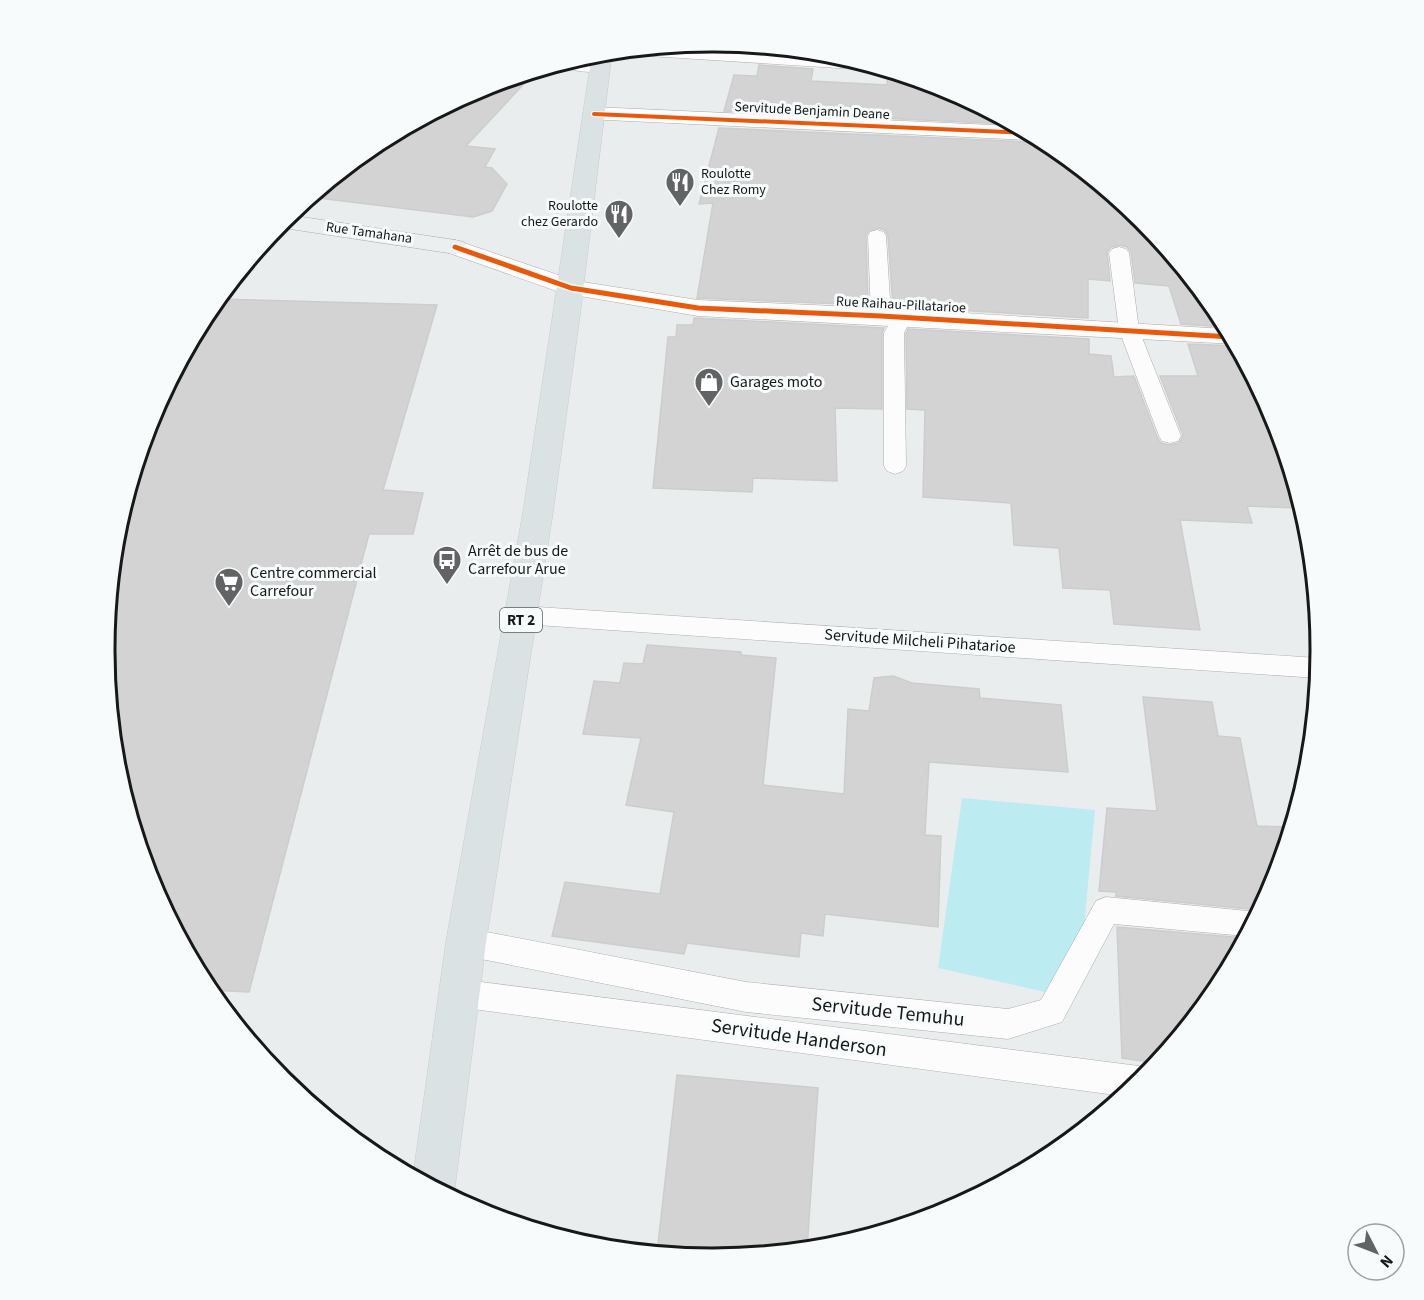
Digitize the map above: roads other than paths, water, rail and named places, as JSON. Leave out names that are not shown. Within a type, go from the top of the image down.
[{"type":"main road","name":"RT 2","points":[[433,1178],[466,942],[522,615],[601,63]]},
{"type":"street","name":"Servitude Benjamin Deane","points":[[594,114],[1010,132]]},
{"type":"street","name":"Rue Tamahana","points":[[296,222],[455,246]]},
{"type":"street","name":"Rue Raihau-Pillatarioe","points":[[455,246],[698,308],[891,316],[1220,336]]},
{"type":"lane","points":[[877,236],[894,333],[895,466]]},
{"type":"lane","points":[[1119,253],[1129,330],[1170,436]]},
{"type":"lane","name":"Servitude Milcheli Pihatarioe","points":[[522,615],[1309,667]]},
{"type":"lane","name":"Servitude Temuhu","points":[[466,942],[746,997],[1008,1024],[1052,1012],[1106,910],[1244,922]]},
{"type":"lane","name":"Servitude Handerson","points":[[458,993],[1125,1081]]},
{"type":"place","name":"Roulotte Chez Romy","points":[[680,208]]},
{"type":"place","name":"Roulotte chez Gerardo","points":[[619,240]]},
{"type":"place","name":"Garages moto","points":[[709,408]]},
{"type":"place","name":"Arrêt de bus de Carrefour Arue","points":[[447,586]]},
{"type":"place","name":"Centre commercial Carrefour","points":[[229,608]]}]
